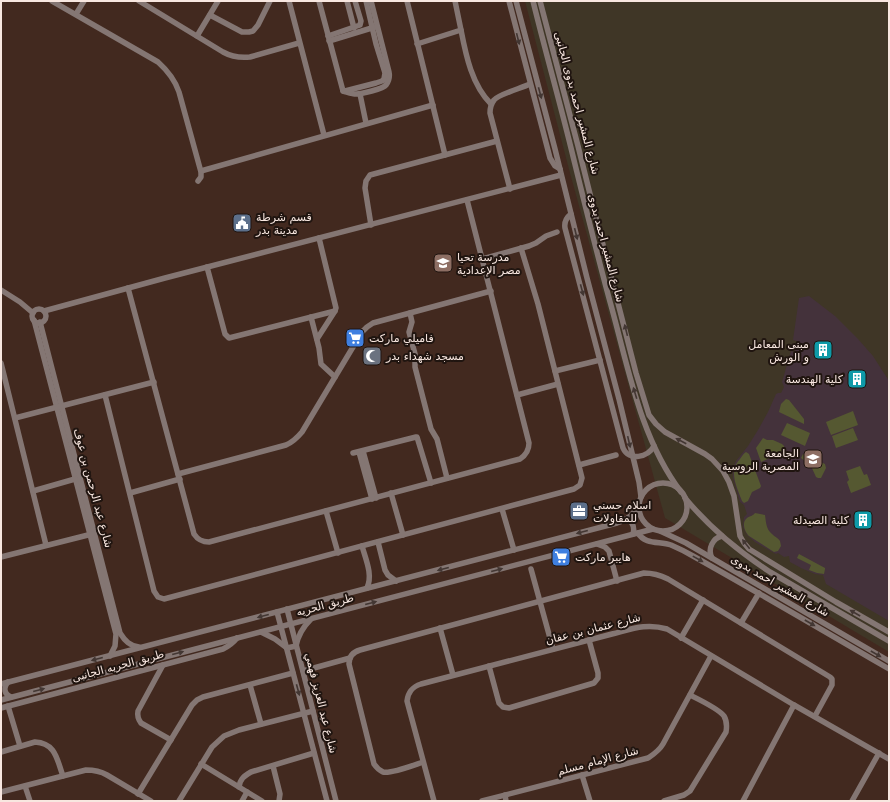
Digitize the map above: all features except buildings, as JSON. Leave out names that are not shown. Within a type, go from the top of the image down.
[{"type":"street","points":[[52,1],[158,62],[171,75],[179,92],[201,171],[201,178],[198,181]]},
{"type":"street","points":[[76,14],[84,1]]},
{"type":"street","points":[[139,1],[229,56],[243,58],[250,57],[299,43]]},
{"type":"street","points":[[197,36],[218,1]]},
{"type":"street","points":[[210,15],[242,32],[249,32],[253,31],[258,25],[270,1]]},
{"type":"street","points":[[289,1],[324,135]]},
{"type":"street","points":[[319,1],[343,91]]},
{"type":"street","points":[[347,1],[354,28]]},
{"type":"street","points":[[328,38],[360,25],[361,23],[356,1]]},
{"type":"street","points":[[343,91],[387,84],[389,78],[366,1]]},
{"type":"street","points":[[371,1],[375,27]]},
{"type":"street","points":[[407,1],[445,155]]},
{"type":"street","points":[[455,1],[466,55],[479,89],[491,104]]},
{"type":"street","points":[[509,1],[551,161],[561,172]]},
{"type":"street","points":[[516,1],[633,456],[641,491],[640,504],[641,517],[646,524],[653,529],[660,531],[671,530],[680,524],[686,514],[685,498],[681,492],[671,485],[654,485],[644,492],[641,497]]},
{"type":"street","name":"شارع المشير احمد بدوى","points":[[533,1],[545,34],[600,266],[635,392],[654,446],[666,470],[681,492]]},
{"type":"street","name":"شارع المشير احمد بدوى الجانبى","points":[[540,1],[545,34],[580,152],[636,373],[649,415],[658,427],[668,435],[705,454],[723,471],[734,496],[740,536],[746,546],[756,554],[889,632]]},
{"type":"street","points":[[328,38],[375,27]]},
{"type":"street","points":[[417,44],[461,30]]},
{"type":"street","points":[[510,189],[490,113],[491,104],[497,97],[530,84]]},
{"type":"street","points":[[343,91],[360,94],[380,85]]},
{"type":"street","points":[[360,94],[366,123]]},
{"type":"street","points":[[201,171],[433,105]]},
{"type":"street","points":[[541,126],[548,124]]},
{"type":"street","points":[[371,225],[365,188],[366,181],[374,174],[497,141]]},
{"type":"street","points":[[33,313],[37,309],[42,309],[44,311],[207,267],[510,189],[561,172]]},
{"type":"street","points":[[128,288],[194,534],[197,538],[204,542],[209,542],[520,459],[524,456],[529,448],[529,442],[467,200]]},
{"type":"street","points":[[571,214],[567,216],[565,228],[623,448],[627,454],[633,456],[646,455],[654,446]]},
{"type":"street","points":[[482,259],[533,245],[544,237],[557,232]]},
{"type":"street","points":[[317,339],[335,311],[319,238]]},
{"type":"street","points":[[105,395],[154,591],[161,598],[167,599],[578,488],[582,482],[579,465],[538,304],[521,248]]},
{"type":"street","points":[[207,267],[227,337],[231,338],[335,311]]},
{"type":"street","points":[[1,290],[20,302],[33,313],[32,317],[37,321],[44,320],[46,314],[44,311]]},
{"type":"street","points":[[130,493],[292,442],[298,438],[302,432],[362,332],[367,327],[379,321],[491,291]]},
{"type":"street","points":[[410,313],[412,323],[409,332],[415,354],[415,368],[431,430],[437,440],[447,478]]},
{"type":"street","points":[[311,317],[319,348],[321,364],[335,377]]},
{"type":"street","name":"شارع عبد الرحمن بن عوف","points":[[37,321],[92,534],[116,634],[115,646],[110,656]]},
{"type":"street","points":[[555,371],[600,360]]},
{"type":"street","points":[[1,363],[46,545]]},
{"type":"street","points":[[602,370],[611,367]]},
{"type":"street","points":[[15,418],[154,382]]},
{"type":"street","points":[[517,395],[558,384]]},
{"type":"street","name":"شارع عبد الرحمن بن عوف","points":[[59,407],[75,480],[120,633],[128,644],[141,648]]},
{"type":"street","points":[[643,417],[649,415]]},
{"type":"street","points":[[648,431],[658,427]]},
{"type":"street","points":[[374,498],[358,452],[416,436],[431,483]]},
{"type":"street","points":[[579,465],[616,455]]},
{"type":"street","points":[[33,490],[75,480]]},
{"type":"street","points":[[391,493],[403,535]]},
{"type":"street","name":"شارع المشير احمد بدوى","points":[[685,498],[722,536],[752,560],[889,641]]},
{"type":"street","name":"طريق الحريه","points":[[1,684],[617,523],[632,516],[640,504]]},
{"type":"street","points":[[502,508],[514,550]]},
{"type":"street","points":[[326,511],[338,553]]},
{"type":"street","points":[[628,518],[635,534],[640,538],[646,541],[670,544],[682,550],[889,669]]},
{"type":"street","name":"طريق الحريه","points":[[1,700],[653,529]]},
{"type":"street","name":"شارع المشير احمد بدوى","points":[[660,531],[686,543],[748,578],[889,661]]},
{"type":"street","points":[[1,557],[92,534]]},
{"type":"street","points":[[712,558],[709,552],[710,548],[716,539],[722,536]]},
{"type":"street","points":[[616,581],[609,550],[617,538]]},
{"type":"street","points":[[378,542],[385,570],[388,575],[396,581]]},
{"type":"street","points":[[682,550],[686,543]]},
{"type":"street","points":[[597,544],[609,550]]},
{"type":"street","points":[[362,546],[370,577],[370,583],[367,588]]},
{"type":"street","points":[[752,560],[756,554]]},
{"type":"street","points":[[531,569],[553,649]]},
{"type":"street","points":[[423,762],[390,772],[383,772],[374,764],[349,664],[353,653],[644,573],[660,575],[668,579],[830,677],[832,682],[831,688],[814,716]]},
{"type":"street","points":[[744,585],[748,578]]},
{"type":"street","points":[[741,623],[759,593]]},
{"type":"street","points":[[776,603],[779,597]]},
{"type":"street","points":[[681,638],[703,600]]},
{"type":"street","points":[[832,608],[836,602]]},
{"type":"street","name":"شارع عبد العزيز فهمي","points":[[287,610],[336,801]]},
{"type":"street","name":"شارع عبد العزيز فهمي","points":[[278,612],[327,801]]},
{"type":"street","points":[[261,632],[275,639],[287,648],[296,646],[301,632],[306,624],[313,618]]},
{"type":"street","name":"شارع عثمان بن عفان","points":[[434,801],[407,701],[409,692],[416,685],[553,649],[649,626],[658,626],[666,629],[889,759]]},
{"type":"street","points":[[440,628],[453,675]]},
{"type":"street","name":"طريق الحريه الجانبى","points":[[1,708],[223,649],[233,643],[237,638]]},
{"type":"street","points":[[489,666],[499,703],[503,707],[509,708],[594,683],[598,678],[598,673],[589,640]]},
{"type":"street","name":"شارع الإمام مسلم","points":[[482,801],[506,798],[582,775],[648,758],[654,755],[663,744],[712,656]]},
{"type":"street","points":[[303,671],[350,658]]},
{"type":"street","points":[[163,665],[138,711],[137,716],[141,723],[171,740]]},
{"type":"street","points":[[138,794],[192,705],[197,700],[203,697],[293,673]]},
{"type":"street","points":[[8,682],[5,686],[5,692],[11,697]]},
{"type":"street","points":[[250,685],[261,724]]},
{"type":"street","points":[[664,801],[684,795],[690,791],[726,732],[726,719],[722,713],[690,694]]},
{"type":"street","points":[[743,801],[794,705]]},
{"type":"street","points":[[8,706],[20,746]]},
{"type":"street","points":[[179,801],[212,747],[224,736],[235,731],[313,711]]},
{"type":"street","points":[[1,752],[35,742],[47,744],[54,753],[63,776]]},
{"type":"street","points":[[239,787],[239,783],[244,776],[251,772],[314,753]]},
{"type":"street","points":[[852,801],[879,754]]},
{"type":"street","points":[[201,764],[262,801]]},
{"type":"street","points":[[273,766],[280,794],[279,801]]},
{"type":"street","points":[[1,792],[86,770],[93,770],[100,771],[151,801]]},
{"type":"street","points":[[582,775],[590,801]]},
{"type":"street","points":[[25,786],[30,801]]},
{"type":"street","points":[[242,801],[247,792]]},
{"type":"shaded area","points":[[525,1],[889,1],[889,652],[665,518],[570,173]]},
{"type":"shaded area","name":"الجامعة المصرية الروسية","points":[[809,296],[835,316],[858,339],[873,356],[889,381],[889,621],[826,584],[823,575],[815,574],[801,568],[790,562],[789,556],[784,557],[778,553],[776,554],[755,542],[747,535],[743,527],[744,517],[747,514],[744,505],[740,502],[733,478],[733,468],[736,461],[758,430],[776,394],[781,393],[784,387],[782,382],[791,351],[795,352],[797,341],[793,340],[799,298]]},
{"type":"green space","points":[[786,399],[789,400],[804,419],[804,424],[779,412],[781,404]]},
{"type":"green space","points":[[853,411],[858,425],[831,435],[826,422]]},
{"type":"green space","points":[[787,423],[810,433],[805,446],[781,435]]},
{"type":"green space","points":[[853,428],[858,440],[836,448],[832,436]]},
{"type":"green space","points":[[763,438],[782,444],[784,446],[784,452],[761,462],[756,448]]},
{"type":"green space","points":[[746,452],[749,454],[761,486],[752,492],[748,501],[744,503],[736,485],[734,474],[736,464]]},
{"type":"green space","points":[[803,454],[825,464],[826,468],[821,478],[816,477],[811,466],[801,458]]},
{"type":"green space","points":[[860,466],[864,475],[867,474],[871,485],[851,493],[847,482],[849,480],[846,471]]},
{"type":"green space","points":[[755,513],[765,515],[769,530],[780,541],[781,546],[778,551],[774,552],[749,536],[746,532],[744,522]]},
{"type":"green space","points":[[799,554],[825,568],[824,574],[809,570],[811,565],[797,558]]},
{"type":"place","name":"قسم شرطة مدينة بدر","points":[[242,223]]},
{"type":"place","name":"مدرسة تحيا مصر الإعدادية","points":[[443,263]]},
{"type":"place","name":"فاميلي ماركت","points":[[355,338]]},
{"type":"place","name":"مبنى المعامل و الورش","points":[[823,350]]},
{"type":"place","name":"مسجد شهداء بدر","points":[[372,356]]},
{"type":"place","name":"كلية الهندسة","points":[[857,379]]},
{"type":"place","name":"الجامعة المصرية الروسية","points":[[813,459]]},
{"type":"place","name":"اسلام حسني للمقاولات","points":[[579,511]]},
{"type":"place","name":"كلية الصيدلة","points":[[863,520]]},
{"type":"place","name":"هايبر ماركت","points":[[561,557]]}]
